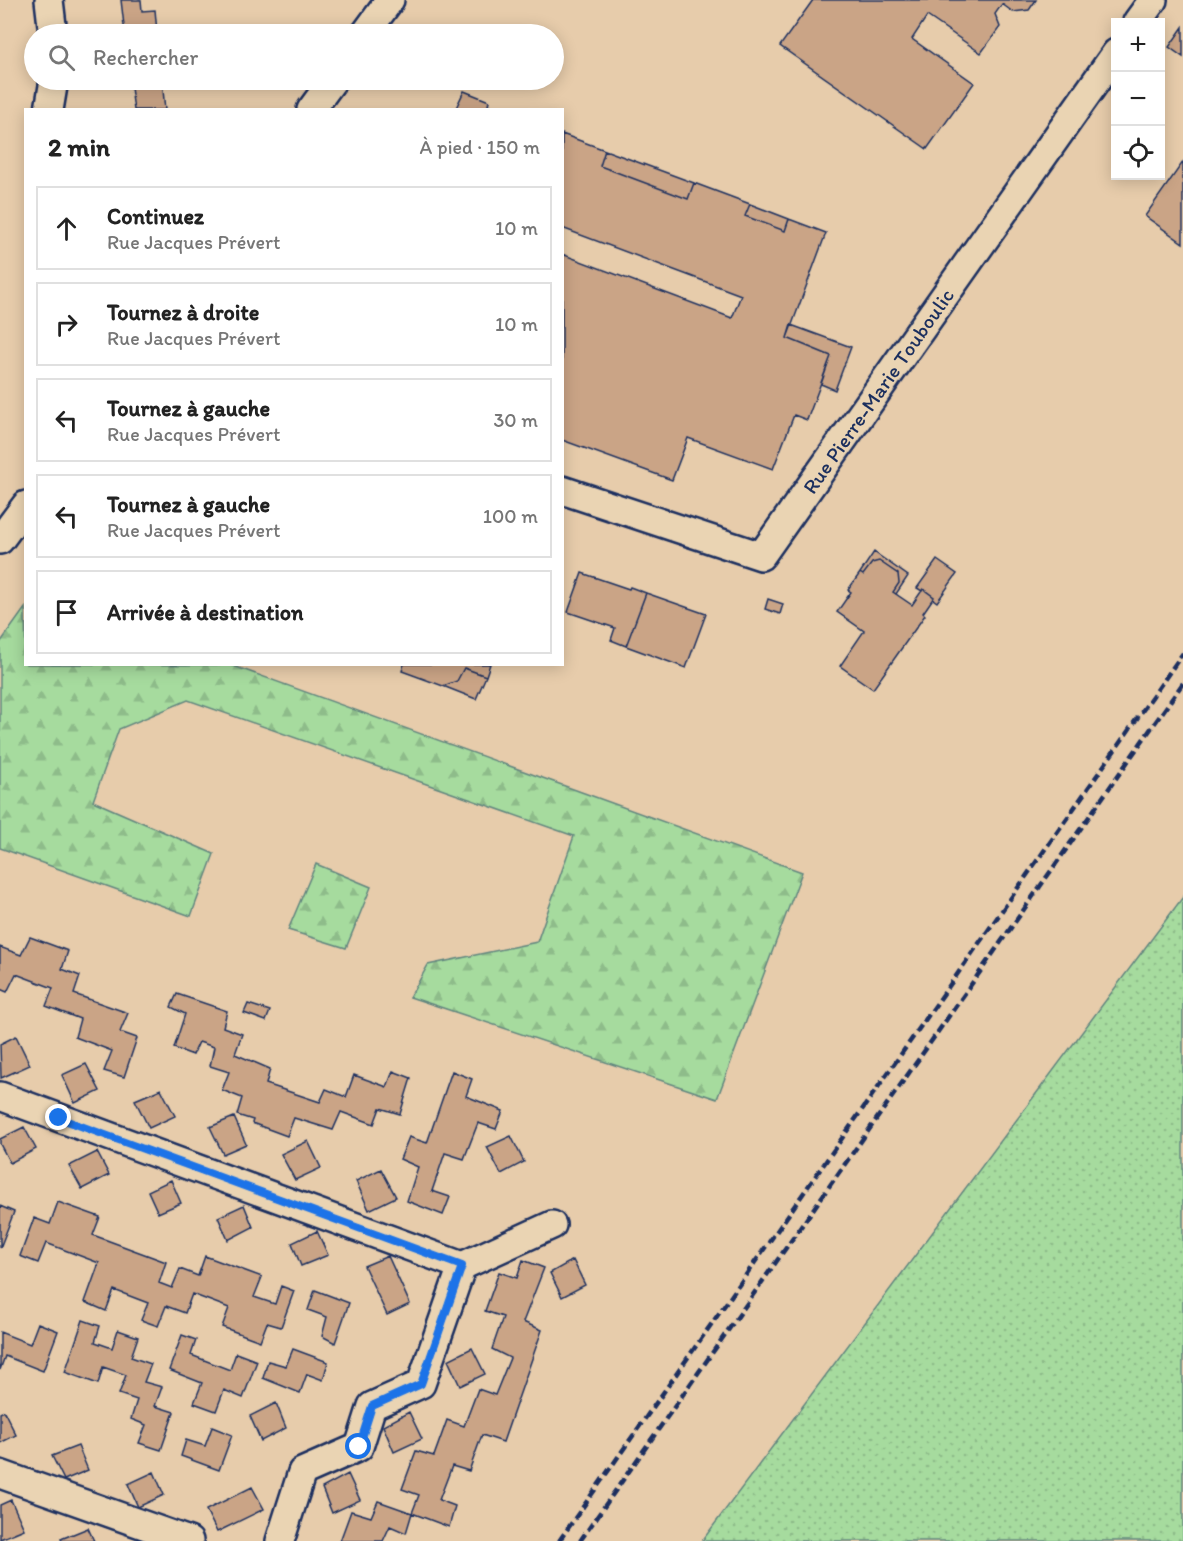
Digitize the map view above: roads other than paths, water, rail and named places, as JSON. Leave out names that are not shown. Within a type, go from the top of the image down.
[{"type":"street","points":[[49,0],[51,24]]},
{"type":"street","points":[[372,24],[390,0]]},
{"type":"street","points":[[1140,18],[1153,0]]},
{"type":"street","name":"Rue Pierre-Marie Touboulic","points":[[564,491],[762,556],[1111,60]]},
{"type":"street","points":[[50,108],[53,90]]},
{"type":"street","points":[[312,108],[326,90]]},
{"type":"street","points":[[0,540],[24,508]]},
{"type":"street","points":[[0,1096],[462,1266],[552,1225]]},
{"type":"street","points":[[280,1541],[302,1472],[359,1447],[372,1406],[421,1384],[462,1266]]},
{"type":"street","points":[[0,1474],[189,1541]]},
{"type":"railway","points":[[559,1541],[1183,653]]},
{"type":"railway","points":[[580,1541],[1183,683]]}]
